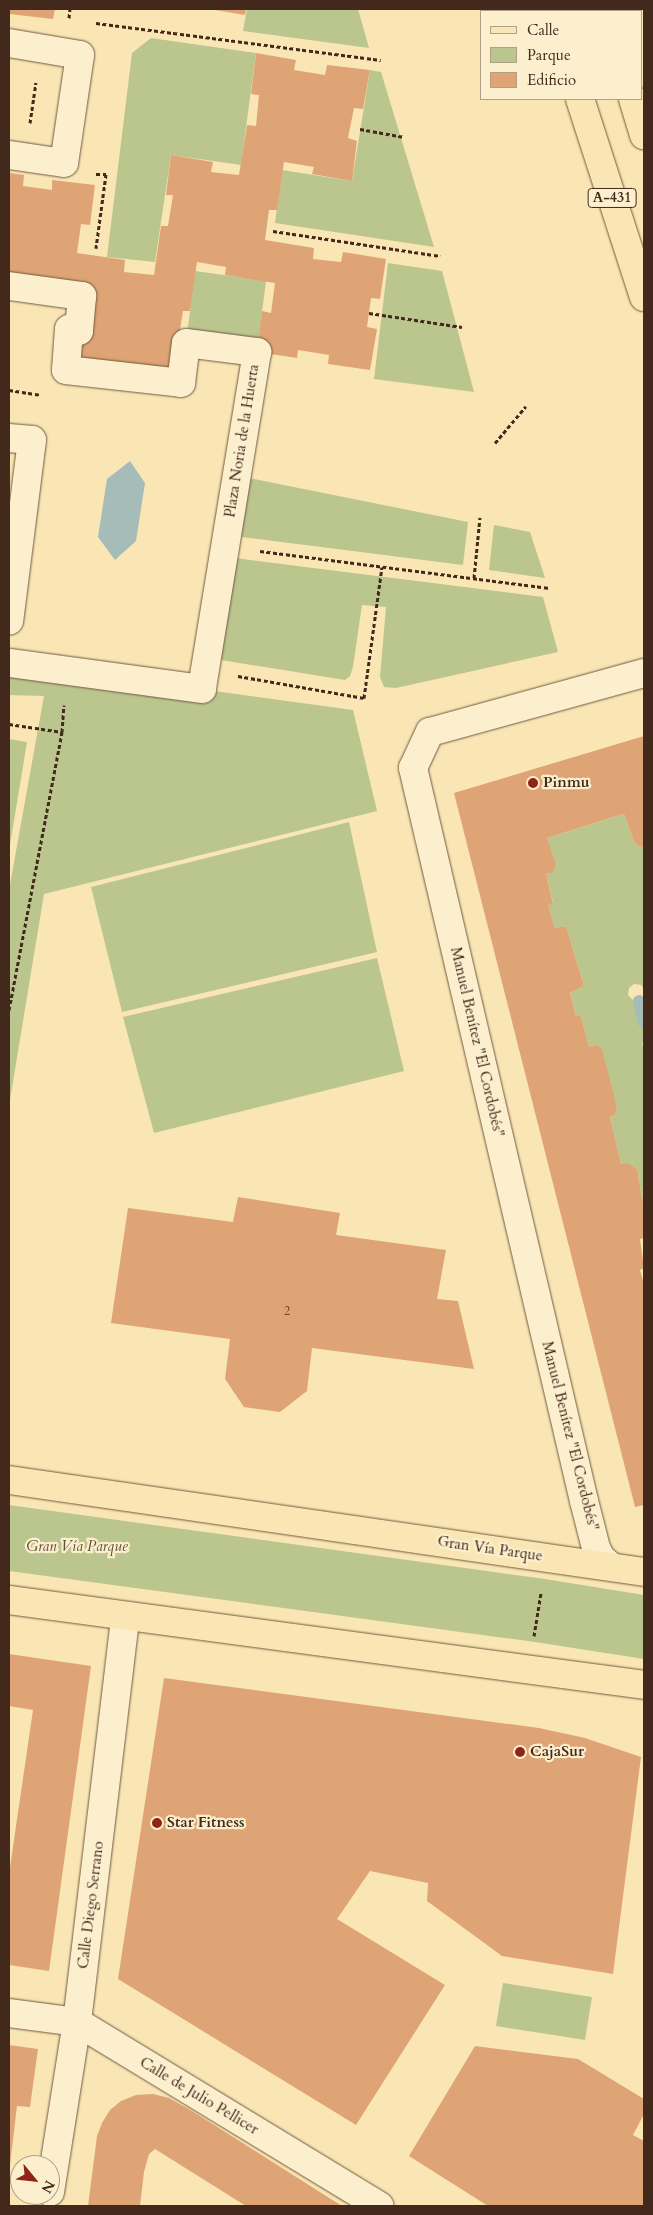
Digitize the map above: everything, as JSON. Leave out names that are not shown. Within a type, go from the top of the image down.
[{"type":"main road","name":"A-431","points":[[580,100],[644,297]]},
{"type":"main road","points":[[632,100],[644,135]]},
{"type":"main road","name":"Gran Vía Parque","points":[[9,1480],[644,1572]]},
{"type":"main road","points":[[9,1600],[644,1685]]},
{"type":"street","points":[[9,43],[80,55],[64,163],[16,157]]},
{"type":"street","name":"Plaza Noria de la Huerta","points":[[9,286],[82,296],[79,331],[69,329],[66,370],[180,383],[186,343],[257,352],[202,689],[9,663]]},
{"type":"street","points":[[9,438],[32,440],[9,621]]},
{"type":"street","name":"Manuel Benítez \"El Cordobés\"","points":[[610,1566],[601,1558],[596,1548],[584,1501],[413,768],[430,732],[644,672]]},
{"type":"street","name":"Calle Diego Serrano","points":[[56,2155],[77,2022],[125,1617]]},
{"type":"street","name":"Calle de Julio Pellicer","points":[[9,2013],[77,2022],[380,2206]]},
{"type":"path","points":[[70,9],[69,19],[77,20]]},
{"type":"path","points":[[95,23],[381,60]]},
{"type":"path","points":[[16,157],[41,48]]},
{"type":"path","points":[[360,129],[404,137]]},
{"type":"path","points":[[273,231],[440,256]]},
{"type":"path","points":[[369,314],[462,327]]},
{"type":"path","points":[[495,443],[526,406]]},
{"type":"path","points":[[474,578],[480,517]]},
{"type":"path","points":[[225,546],[550,588]]},
{"type":"path","points":[[206,671],[364,698],[382,567]]},
{"type":"path","points":[[9,1010],[62,732],[67,671]]},
{"type":"path","points":[[9,724],[62,732]]},
{"type":"green space","points":[[247,9],[358,9],[369,48],[243,31]]},
{"type":"green space","points":[[151,38],[256,53],[241,165],[171,155],[155,262],[107,257],[132,53]]},
{"type":"green space","points":[[370,70],[381,72],[434,247],[275,223],[282,170],[352,181]]},
{"type":"green space","points":[[388,263],[442,271],[474,392],[374,379]]},
{"type":"green space","points":[[195,271],[266,281],[257,352],[186,343]]},
{"type":"green space","points":[[244,477],[468,522],[463,565],[234,536]]},
{"type":"green space","points":[[494,525],[530,532],[545,578],[489,570]]},
{"type":"green space","points":[[235,558],[543,597],[558,652],[396,688],[384,687],[380,677],[386,607],[362,605],[353,667],[350,676],[345,680],[221,660],[214,654]]},
{"type":"green space","points":[[9,663],[353,710],[377,811],[44,894],[9,1106],[9,890],[44,696],[9,695]]},
{"type":"green space","points":[[9,739],[27,742],[9,851]]},
{"type":"green space","points":[[624,814],[634,842],[641,847],[644,846],[644,989],[641,985],[634,984],[629,988],[628,995],[633,1000],[639,1001],[644,996],[644,1042],[642,1043],[644,1052],[644,1208],[637,1169],[630,1164],[621,1164],[610,1117],[615,1115],[617,1107],[596,1045],[589,1047],[581,1016],[576,1016],[570,993],[584,986],[566,926],[555,928],[548,905],[553,903],[546,874],[552,873],[547,838]]},
{"type":"green space","points":[[349,822],[377,952],[122,1012],[91,887]]},
{"type":"green space","points":[[377,958],[404,1071],[154,1133],[123,1017]]},
{"type":"green space","name":"Gran Vía Parque","points":[[9,1505],[545,1579],[644,1595],[644,1659],[535,1642],[9,1571]]},
{"type":"green space","points":[[503,1983],[592,1997],[585,2040],[496,2026]]},
{"type":"water","points":[[130,461],[145,483],[136,541],[115,560],[98,537],[107,479]]},
{"type":"building","points":[[9,9],[55,9],[53,19],[9,14]]},
{"type":"building","points":[[209,9],[246,9],[245,15]]},
{"type":"building","points":[[256,53],[296,60],[294,70],[325,75],[327,65],[370,70],[363,109],[354,108],[348,138],[357,141],[352,181],[312,174],[314,167],[284,162],[277,210],[269,210],[265,240],[314,248],[313,259],[341,262],[343,252],[386,259],[380,299],[371,298],[367,327],[377,329],[370,370],[328,364],[329,355],[298,350],[297,358],[257,352],[262,311],[271,313],[275,283],[225,275],[226,267],[197,262],[190,311],[183,311],[178,342],[181,383],[66,370],[82,296],[9,282],[9,173],[24,175],[23,186],[52,190],[52,180],[95,185],[90,225],[81,224],[77,253],[125,260],[124,272],[154,275],[161,226],[168,226],[173,195],[166,195],[171,155],[213,162],[211,172],[239,175],[247,125],[256,126],[259,95],[251,94]]},
{"type":"building","points":[[644,736],[644,846],[641,847],[634,842],[624,814],[617,816],[547,838],[556,865],[552,873],[546,874],[553,904],[548,905],[555,928],[566,926],[584,986],[570,993],[576,1016],[581,1016],[589,1047],[596,1045],[602,1049],[617,1108],[615,1115],[610,1117],[621,1164],[630,1164],[637,1169],[644,1208],[644,1238],[640,1239],[644,1268],[640,1270],[644,1284],[644,1505],[635,1507],[454,793]]},
{"type":"building","points":[[238,1197],[340,1213],[336,1235],[446,1250],[437,1299],[458,1301],[474,1369],[312,1348],[307,1391],[280,1412],[244,1407],[225,1379],[230,1339],[111,1323],[128,1208],[233,1222]]},
{"type":"building","points":[[9,1654],[91,1666],[49,1971],[9,1965],[9,1874],[33,1710],[9,1706]]},
{"type":"building","points":[[164,1678],[539,1728],[585,1738],[641,1757],[613,1974],[502,1956],[427,1901],[428,1883],[370,1871],[337,1919],[445,1985],[356,2125],[118,1979]]},
{"type":"building","points":[[9,2045],[38,2049],[30,2107],[17,2106],[10,2165]]},
{"type":"building","points":[[475,2046],[578,2059],[644,2099],[644,2114],[633,2135],[644,2141],[644,2206],[488,2206],[409,2156]]},
{"type":"building","points":[[153,2094],[169,2098],[192,2111],[342,2206],[246,2206],[155,2149],[149,2154],[144,2172],[140,2206],[88,2206],[97,2136],[102,2123],[110,2110],[121,2101],[136,2095]]},
{"type":"waterway","points":[[639,1001],[644,1022]]},
{"type":"place","name":"Pinmu","points":[[533,783]]},
{"type":"place","name":"CajaSur","points":[[520,1752]]},
{"type":"place","name":"Star Fitness","points":[[157,1823]]}]
